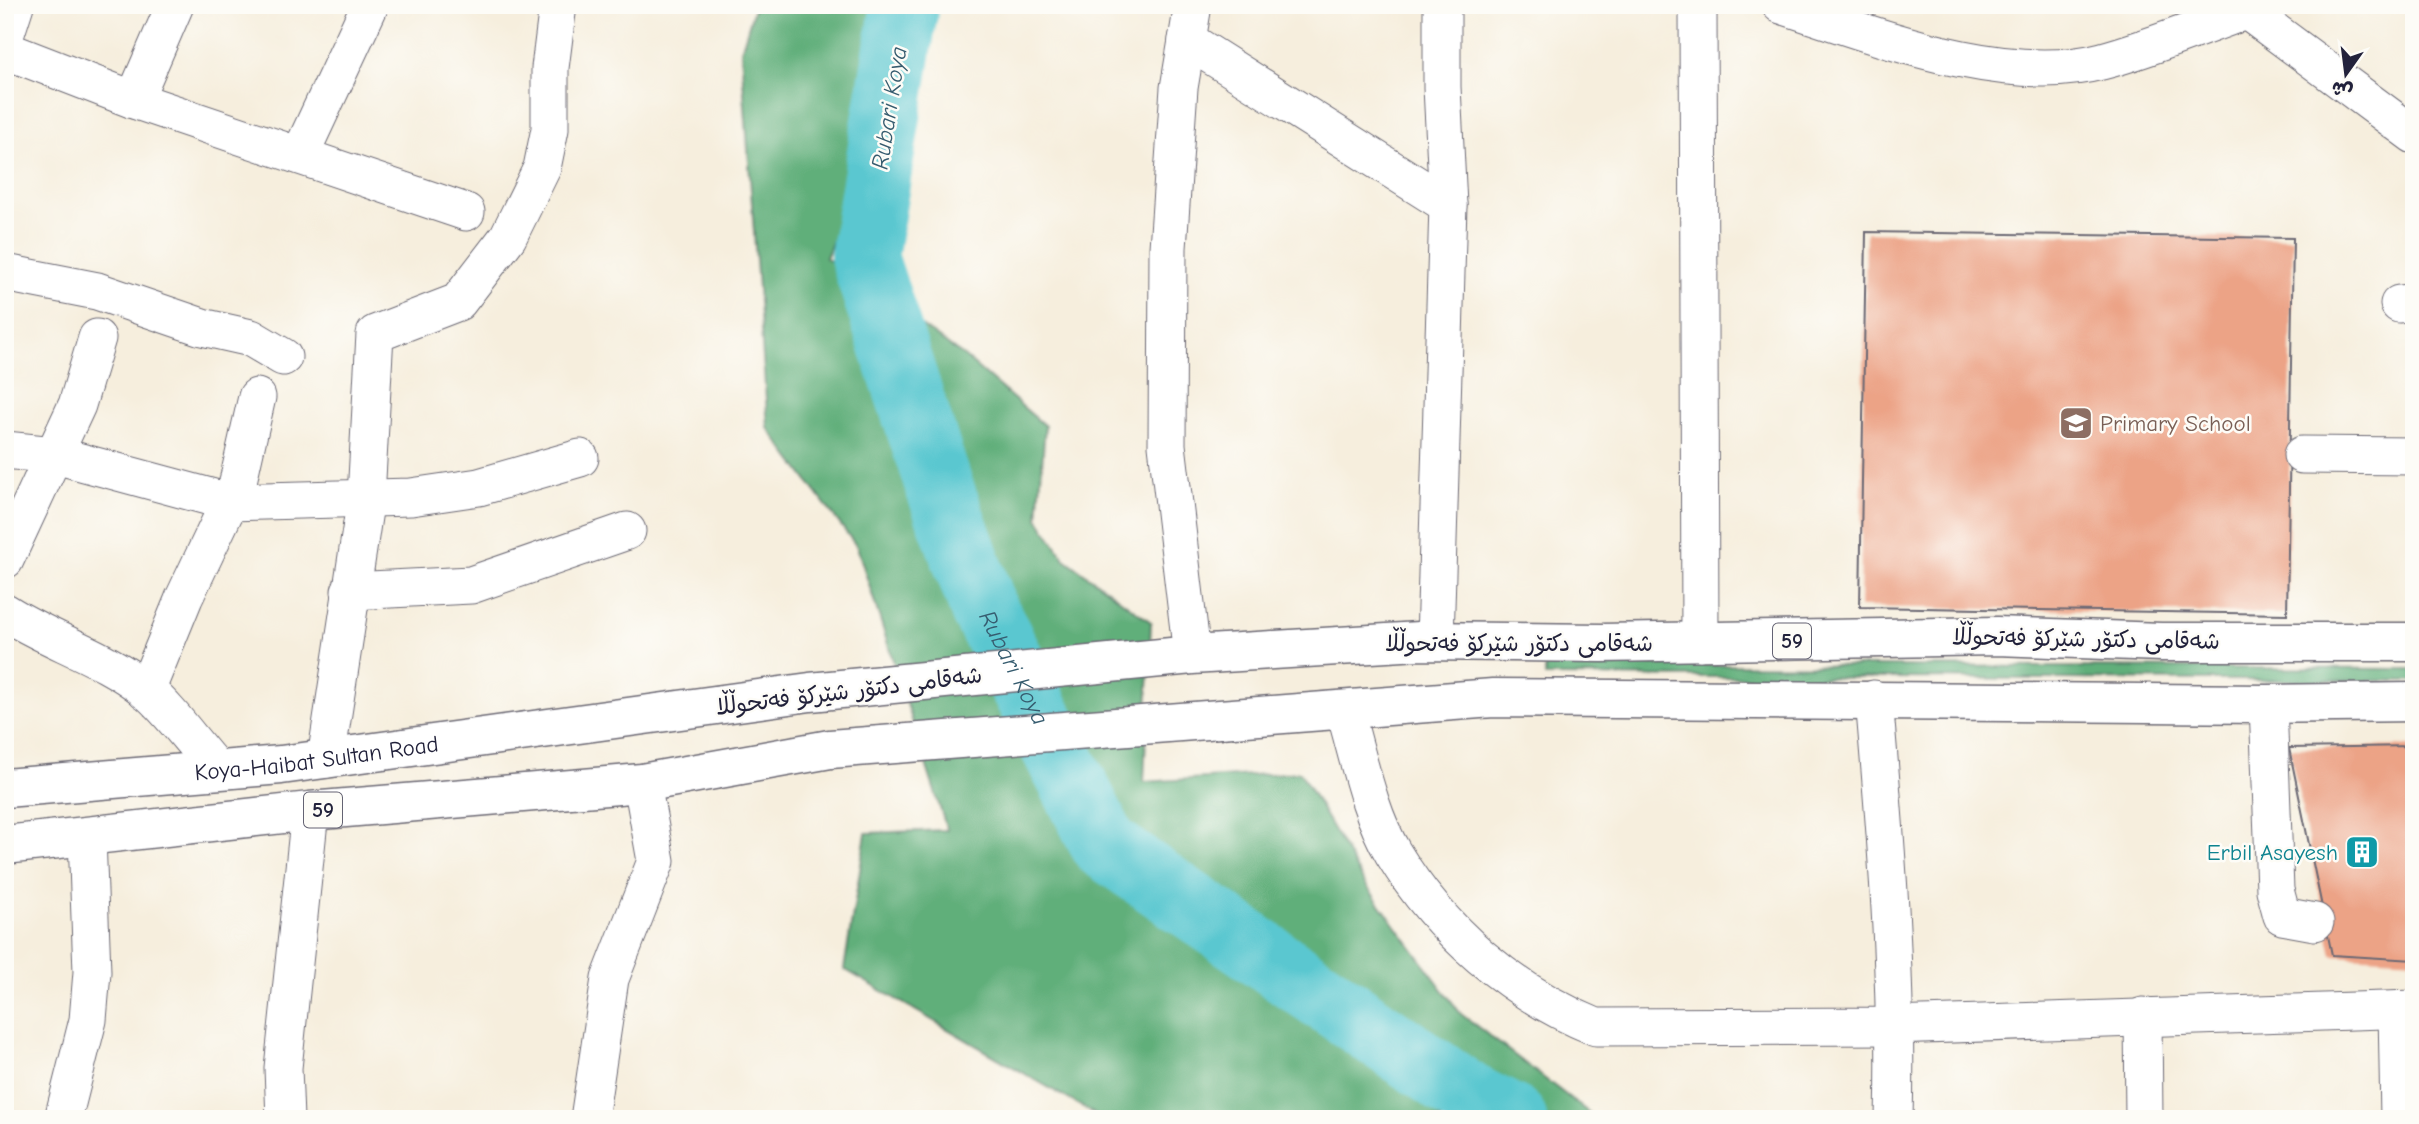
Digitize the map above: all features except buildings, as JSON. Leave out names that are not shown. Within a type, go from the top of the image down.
[{"type":"main road","name":"شەقامی دکتۆر شێرکۆ فەتحوڵڵا","points":[[628,720],[810,692],[1182,656],[1435,641],[1700,642],[1997,636],[2161,642],[2414,642]]},
{"type":"main road","points":[[1493,698],[1494,640]]},
{"type":"main road","name":"59","points":[[5,845],[310,811],[642,783],[830,749],[1345,712],[1493,698],[2269,704],[2414,702]]},
{"type":"main road","name":"Koya-Haibat Sultan Road","points":[[5,788],[326,759],[628,720]]},
{"type":"street","points":[[5,36],[15,5]]},
{"type":"street","points":[[134,100],[175,5]]},
{"type":"street","points":[[300,155],[370,5]]},
{"type":"street","points":[[326,759],[366,497],[375,334],[458,302],[508,237],[542,168],[545,155],[550,129],[550,68],[558,5]]},
{"type":"street","points":[[1435,641],[1448,205],[1442,87],[1442,5]]},
{"type":"street","points":[[1698,5],[1700,642]]},
{"type":"street","points":[[1781,5],[1907,46],[2018,69],[2101,62],[2244,7],[2414,135]]},
{"type":"street","points":[[1182,656],[1167,445],[1168,248],[1179,88],[1190,23],[1448,205]]},
{"type":"street","points":[[5,50],[134,100],[466,212]]},
{"type":"street","points":[[5,273],[97,291],[202,327],[251,338],[283,357]]},
{"type":"street","points":[[5,560],[77,405],[97,338]]},
{"type":"street","points":[[146,691],[184,598],[237,486],[257,397]]},
{"type":"street","points":[[5,450],[55,455],[229,502],[411,497],[479,487],[580,458]]},
{"type":"street","points":[[2302,455],[2414,456]]},
{"type":"street","points":[[350,592],[471,585],[627,531]]},
{"type":"street","points":[[5,612],[31,629],[98,660],[146,691],[217,770]]},
{"type":"street","points":[[1874,699],[1889,881],[1895,1060],[1894,1119]]},
{"type":"street","points":[[2269,704],[2275,890],[2282,916],[2315,922]]},
{"type":"street","points":[[1345,712],[1370,794],[1399,861],[1433,909],[1479,957],[1557,1011],[1596,1027],[1892,1026],[2406,1009],[2399,1119]]},
{"type":"street","points":[[589,1119],[610,979],[656,860],[642,783]]},
{"type":"street","points":[[285,1119],[284,1068],[310,811]]},
{"type":"street","points":[[64,1119],[88,1020],[92,972],[87,837]]},
{"type":"street","points":[[2143,1016],[2144,1119]]},
{"type":"green space","points":[[755,5],[928,5],[826,258],[965,357],[1045,426],[1038,518],[1065,559],[1151,622],[1144,782],[1300,772],[1363,881],[1461,1014],[1597,1119],[1103,1119],[844,969],[866,833],[947,830],[857,547],[768,428],[741,51]]},
{"type":"green space","points":[[1545,664],[2414,669],[2414,681],[1545,676]]},
{"type":"waterway","name":"Rubari Koya","points":[[905,5],[864,257],[939,486],[984,609],[1105,846],[1470,1097],[1513,1119]]},
{"type":"place","name":"Primary School","points":[[2076,423]]},
{"type":"place","name":"Erbil Asayesh","points":[[2362,852]]}]
